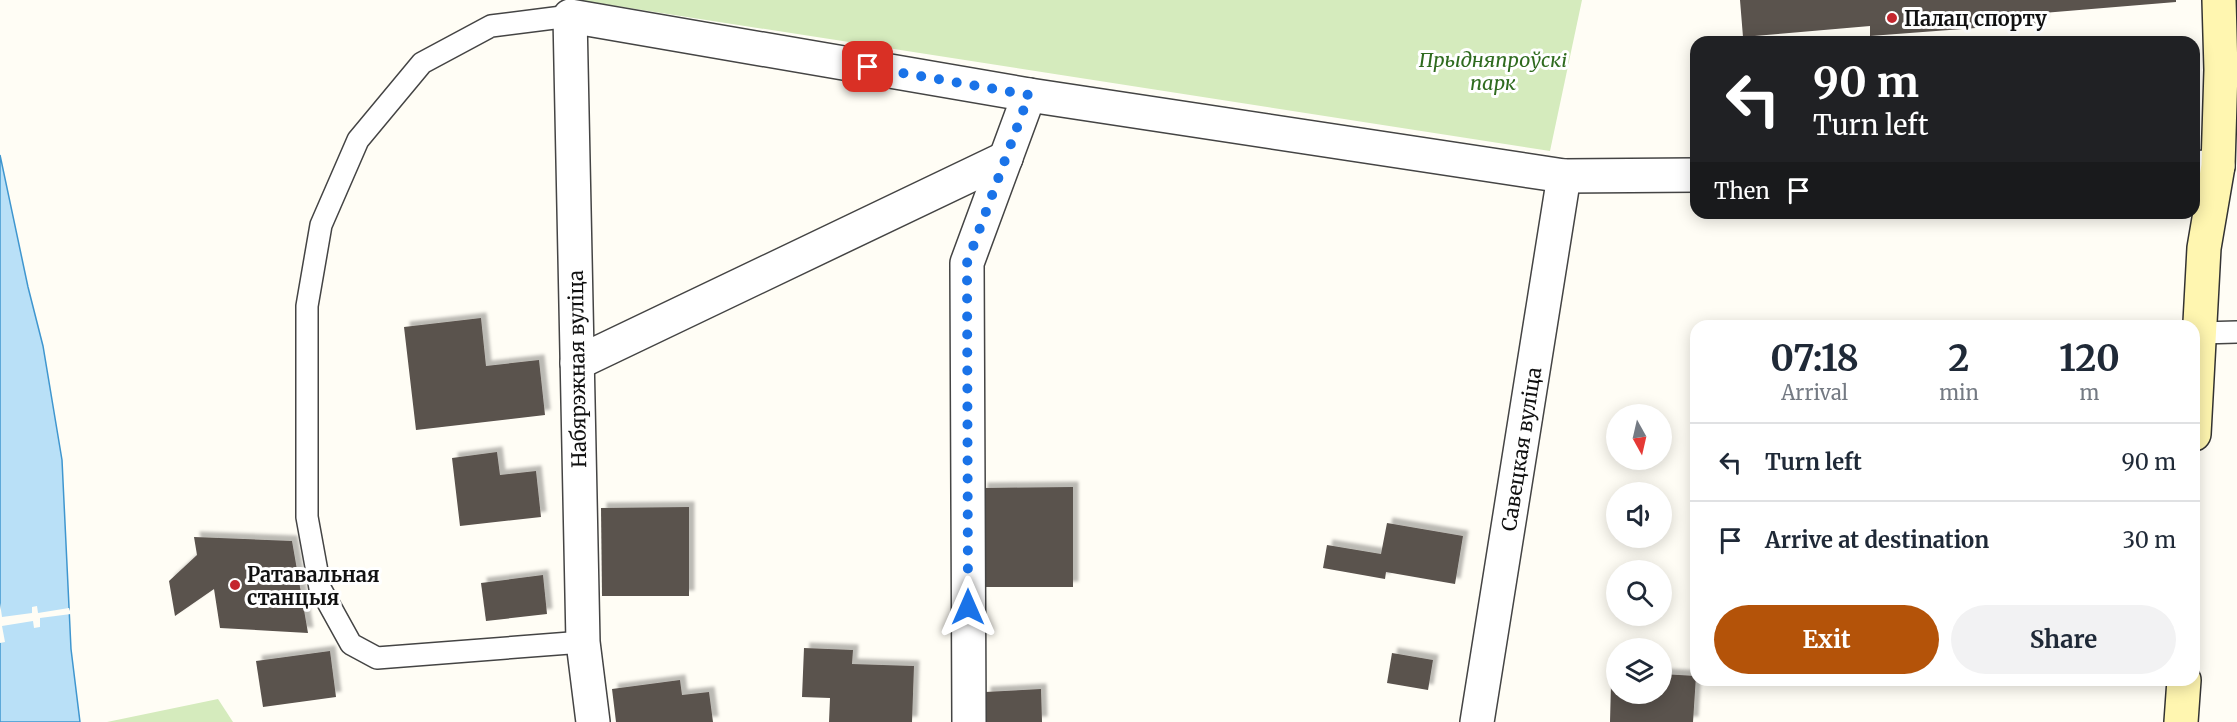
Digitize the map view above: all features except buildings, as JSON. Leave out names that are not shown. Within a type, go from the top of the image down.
[{"type":"main road","points":[[2200,333],[2204,248],[2216,164],[2221,70],[2219,0]]},
{"type":"main road","points":[[2181,722],[2184,686]]},
{"type":"street","points":[[570,16],[1029,95],[1564,176],[1690,175]]},
{"type":"street","name":"Набярэжная вуліца","points":[[570,16],[583,642],[593,722]]},
{"type":"street","points":[[969,722],[967,263],[1029,95]]},
{"type":"street","points":[[577,363],[1006,158]]},
{"type":"street","name":"Савецкая вуліца","points":[[1477,722],[1564,176]]},
{"type":"lane","points":[[570,16],[491,26],[422,63],[358,140],[321,225],[307,306],[307,517],[320,588],[351,644],[377,658],[583,642]]},
{"type":"lane","points":[[2200,333],[2237,332]]},
{"type":"green space","name":"Прыдняпроўскі парк","points":[[578,0],[1582,0],[1550,151]]},
{"type":"green space","points":[[218,699],[233,722],[107,722]]},
{"type":"water","points":[[0,155],[43,346],[62,460],[71,649],[80,722],[0,722]]},
{"type":"pier","points":[[0,603],[2,617],[32,613],[32,607],[37,606],[38,613],[69,608],[71,614],[40,618],[40,627],[34,628],[33,621],[2,626],[5,642],[0,643]]},
{"type":"place","name":"Палац спорту","points":[[1892,18]]},
{"type":"place","name":"Ратавальная станцыя","points":[[235,585]]},
{"type":"route","points":[[868,67],[1029,95],[967,263],[968,607]]}]
